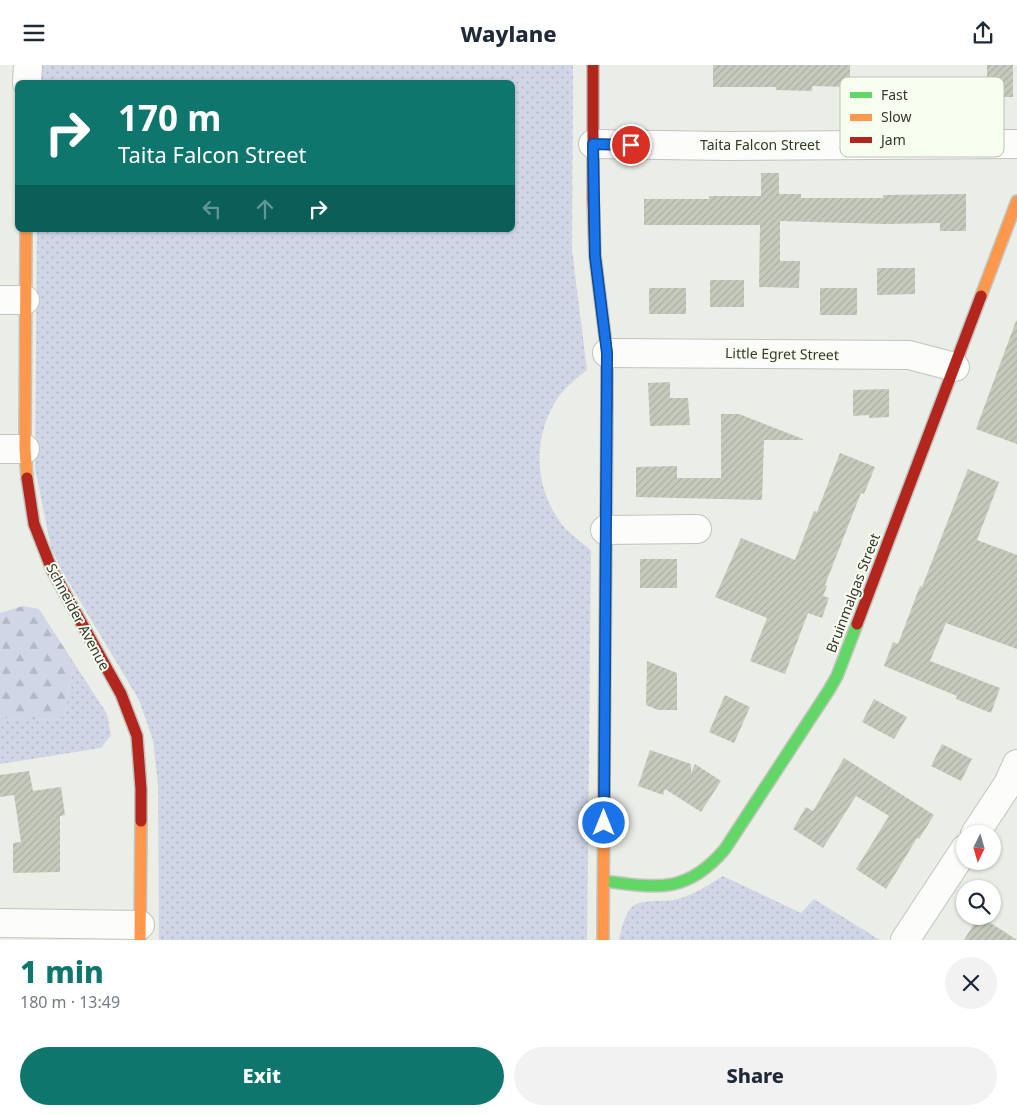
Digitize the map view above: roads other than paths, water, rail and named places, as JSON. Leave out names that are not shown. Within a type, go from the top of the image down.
[{"type":"street","points":[[28,65],[28,80]]},
{"type":"street","points":[[593,65],[595,256],[607,353],[603,940]]},
{"type":"street","name":"Taita Falcon Street","points":[[593,144],[840,145]]},
{"type":"street","name":"Taita Falcon Street","points":[[1004,144],[1017,144]]},
{"type":"street","name":"Bruinmalgas Street","points":[[604,881],[654,887],[683,882],[707,870],[725,849],[837,676],[1017,201]]},
{"type":"street","name":"Schneider Avenue","points":[[26,232],[13,300],[12,449],[32,515],[52,570],[121,695],[137,736],[141,789],[140,933]]},
{"type":"street","name":"Little Egret Street","points":[[607,353],[909,355],[955,367]]},
{"type":"street","points":[[605,529],[697,529]]},
{"type":"street","points":[[981,825],[1008,784],[1017,764]]},
{"type":"street","points":[[905,940],[956,863]]},
{"type":"street","points":[[0,923],[140,933]]}]
